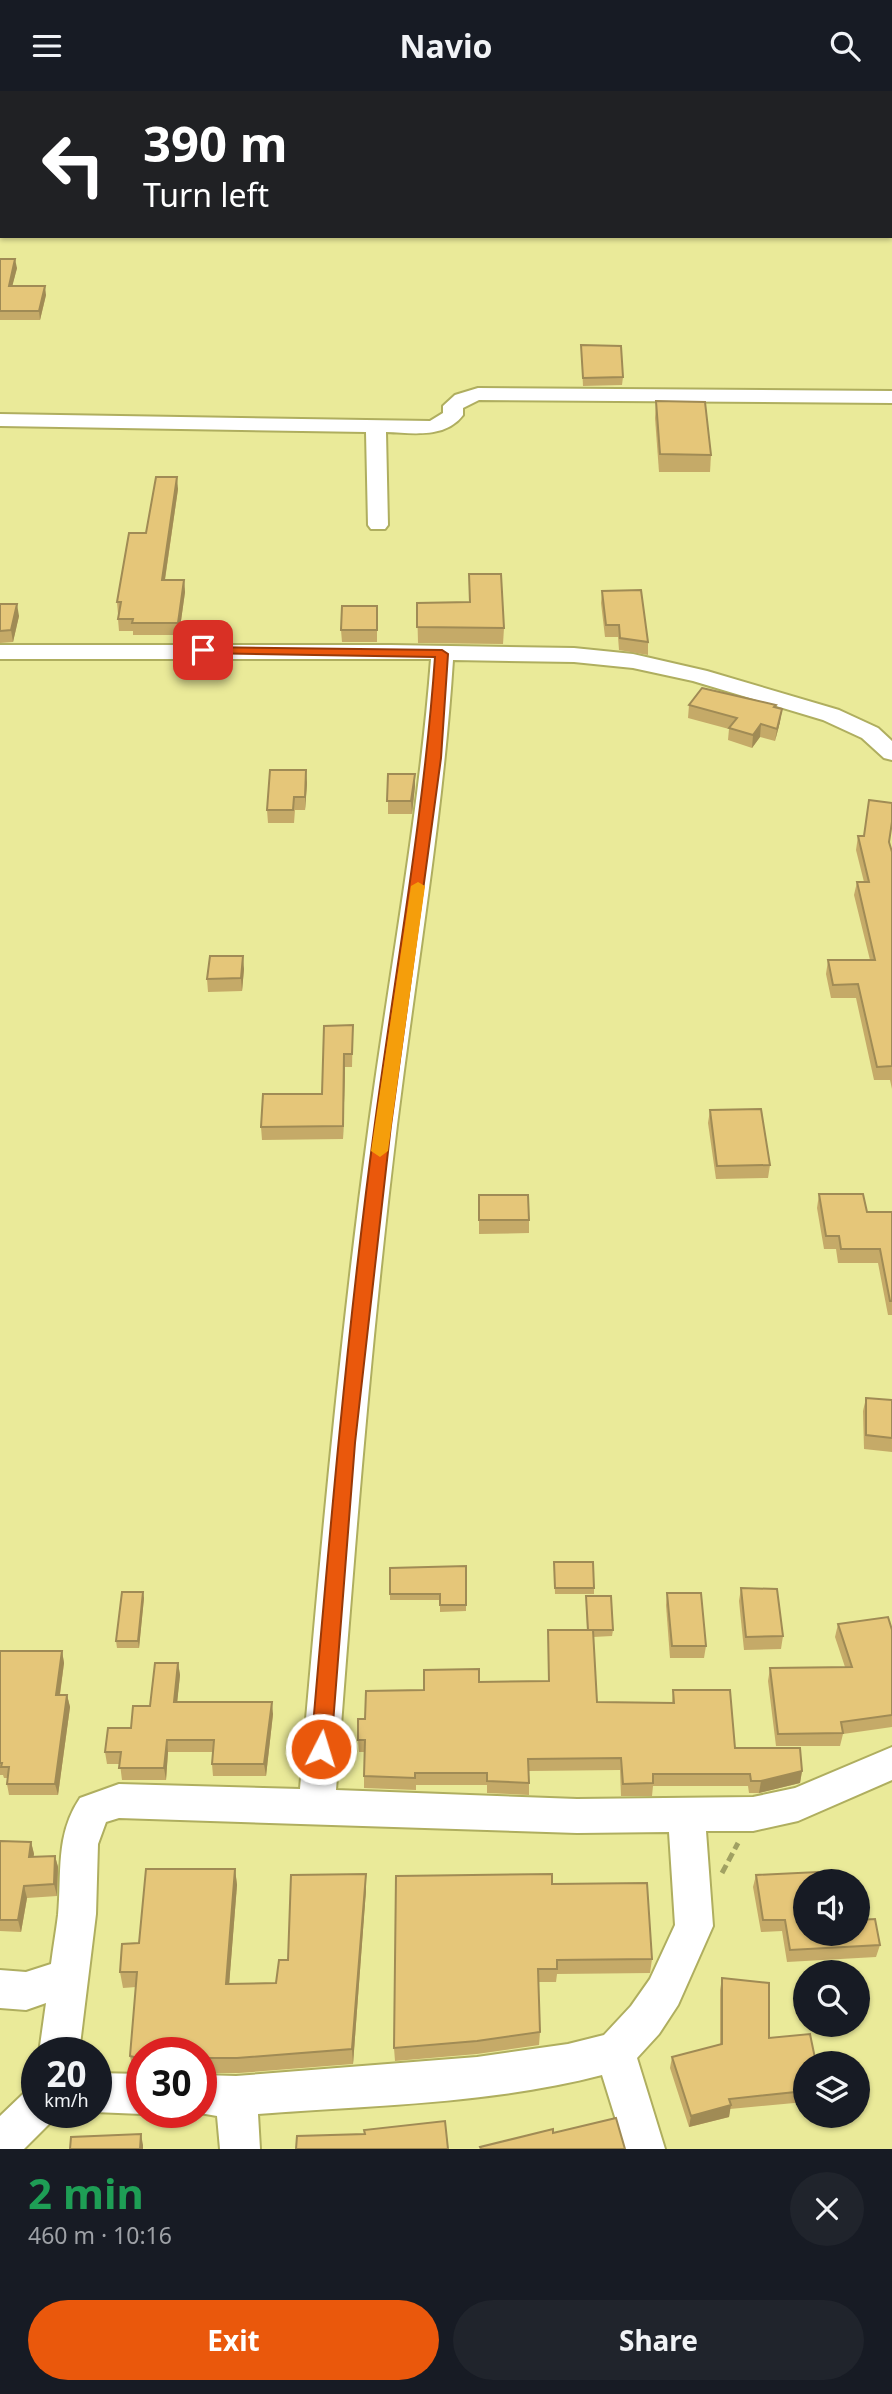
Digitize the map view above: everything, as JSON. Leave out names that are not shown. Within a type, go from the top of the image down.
[{"type":"street","points":[[0,420],[430,427],[443,424],[453,415],[453,406],[462,399],[478,394],[892,397]]},
{"type":"street","points":[[376,426],[378,525]]},
{"type":"street","points":[[0,652],[285,651],[574,655],[657,666],[831,715],[870,733],[892,753]]},
{"type":"street","points":[[317,1805],[346,1443],[383,1125],[435,758],[442,654]]},
{"type":"street","points":[[60,2037],[66,1978],[77,1914],[79,1844],[85,1822],[93,1810],[119,1801],[317,1805],[577,1817],[753,1814],[798,1804],[892,1763]]},
{"type":"street","points":[[240,2149],[219,2095],[477,2077],[568,2064],[615,2052],[645,2020],[664,1992],[694,1926],[686,1816]]},
{"type":"street","points":[[0,1989],[26,1991],[66,1978]]},
{"type":"street","points":[[615,2052],[645,2149]]},
{"type":"street","points":[[0,2144],[21,2124]]},
{"type":"building","points":[[0,259],[15,259],[9,286],[45,286],[39,311],[0,311]]},
{"type":"building","points":[[581,345],[621,346],[623,377],[583,378]]},
{"type":"building","points":[[656,401],[705,402],[711,455],[660,454]]},
{"type":"building","points":[[156,477],[177,477],[162,580],[184,580],[178,623],[132,623],[133,619],[118,619],[121,602],[117,602],[129,533],[146,533]]},
{"type":"building","points":[[469,574],[501,574],[504,628],[417,627],[417,603],[470,602]]},
{"type":"building","points":[[641,590],[648,642],[620,638],[619,625],[606,625],[602,591]]},
{"type":"building","points":[[0,604],[17,604],[11,630],[0,631]]},
{"type":"building","points":[[342,606],[377,606],[377,630],[341,630]]},
{"type":"building","points":[[702,688],[776,705],[774,707],[782,709],[777,729],[761,724],[753,735],[729,728],[737,718],[689,705]]},
{"type":"building","points":[[270,770],[306,770],[305,797],[294,797],[293,810],[267,810]]},
{"type":"building","points":[[388,774],[415,774],[411,801],[387,801]]},
{"type":"building","points":[[869,800],[892,803],[889,842],[892,852],[892,1066],[877,1067],[858,984],[833,985],[828,960],[875,960],[857,882],[869,882],[858,836],[864,836]]},
{"type":"building","points":[[210,956],[243,956],[241,978],[207,979]]},
{"type":"building","points":[[353,1025],[352,1054],[344,1054],[343,1126],[261,1127],[263,1094],[322,1094],[324,1026]]},
{"type":"building","points":[[761,1109],[770,1165],[717,1166],[710,1110]]},
{"type":"building","points":[[819,1194],[863,1194],[867,1212],[892,1212],[892,1301],[880,1249],[841,1249],[839,1236],[826,1236]]},
{"type":"building","points":[[479,1195],[528,1195],[529,1220],[479,1220]]},
{"type":"building","points":[[866,1398],[892,1400],[892,1438],[866,1435]]},
{"type":"building","points":[[554,1562],[593,1562],[594,1588],[555,1588]]},
{"type":"building","points":[[466,1566],[466,1605],[440,1605],[440,1594],[390,1594],[390,1568]]},
{"type":"building","points":[[741,1588],[777,1589],[783,1636],[746,1637]]},
{"type":"building","points":[[122,1592],[143,1592],[138,1641],[116,1641]]},
{"type":"building","points":[[667,1593],[701,1593],[706,1646],[672,1646]]},
{"type":"building","points":[[586,1596],[611,1596],[613,1630],[588,1630]]},
{"type":"building","points":[[888,1617],[892,1630],[892,1715],[841,1722],[843,1733],[778,1734],[770,1668],[852,1667],[838,1624]]},
{"type":"building","points":[[548,1630],[593,1630],[597,1702],[674,1703],[673,1690],[730,1690],[735,1748],[800,1748],[802,1771],[761,1781],[751,1781],[750,1774],[653,1774],[653,1783],[623,1784],[621,1758],[528,1759],[529,1783],[487,1781],[487,1773],[415,1773],[415,1778],[364,1776],[365,1740],[358,1740],[358,1719],[365,1719],[366,1691],[424,1690],[424,1670],[479,1669],[479,1682],[549,1681]]},
{"type":"building","points":[[0,1651],[62,1651],[56,1695],[67,1695],[55,1784],[7,1784],[9,1767],[1,1767],[0,1763]]},
{"type":"building","points":[[155,1663],[178,1663],[174,1702],[272,1702],[264,1764],[212,1764],[214,1740],[167,1740],[164,1768],[119,1768],[121,1752],[105,1752],[108,1728],[131,1728],[133,1706],[150,1706]]},
{"type":"building","points":[[0,1841],[31,1842],[29,1857],[55,1856],[54,1884],[24,1886],[18,1920],[0,1920]]},
{"type":"building","points":[[146,1869],[235,1869],[226,1984],[276,1983],[279,1960],[288,1960],[291,1875],[366,1874],[352,2049],[217,2058],[217,2037],[132,2037],[137,1972],[120,1972],[122,1944],[139,1943]]},
{"type":"building","points":[[793,1873],[793,1946],[862,1946],[790,1950],[785,1920],[763,1920],[756,1875]]},
{"type":"building","points":[[552,1874],[552,1884],[647,1883],[652,1959],[557,1960],[557,1969],[538,1969],[540,2032],[394,2048],[396,1876]]},
{"type":"building","points":[[870,1919],[875,1919],[880,1945],[870,1946]]},
{"type":"building","points":[[722,1978],[769,1983],[769,2038],[811,2037],[814,2051],[793,2051],[793,2092],[729,2099],[731,2105],[691,2116],[672,2057],[722,2044]]},
{"type":"building","points":[[616,2118],[625,2149],[480,2147],[553,2129],[553,2133]]},
{"type":"building","points":[[445,2121],[448,2149],[296,2149],[297,2136],[365,2134],[364,2130]]},
{"type":"building","points":[[141,2134],[140,2149],[70,2149],[71,2137]]},
{"type":"slow traffic","points":[[380,1151],[418,886]]},
{"type":"route","points":[[203,650],[442,654],[435,758],[383,1125],[346,1443],[321,1749]]}]
